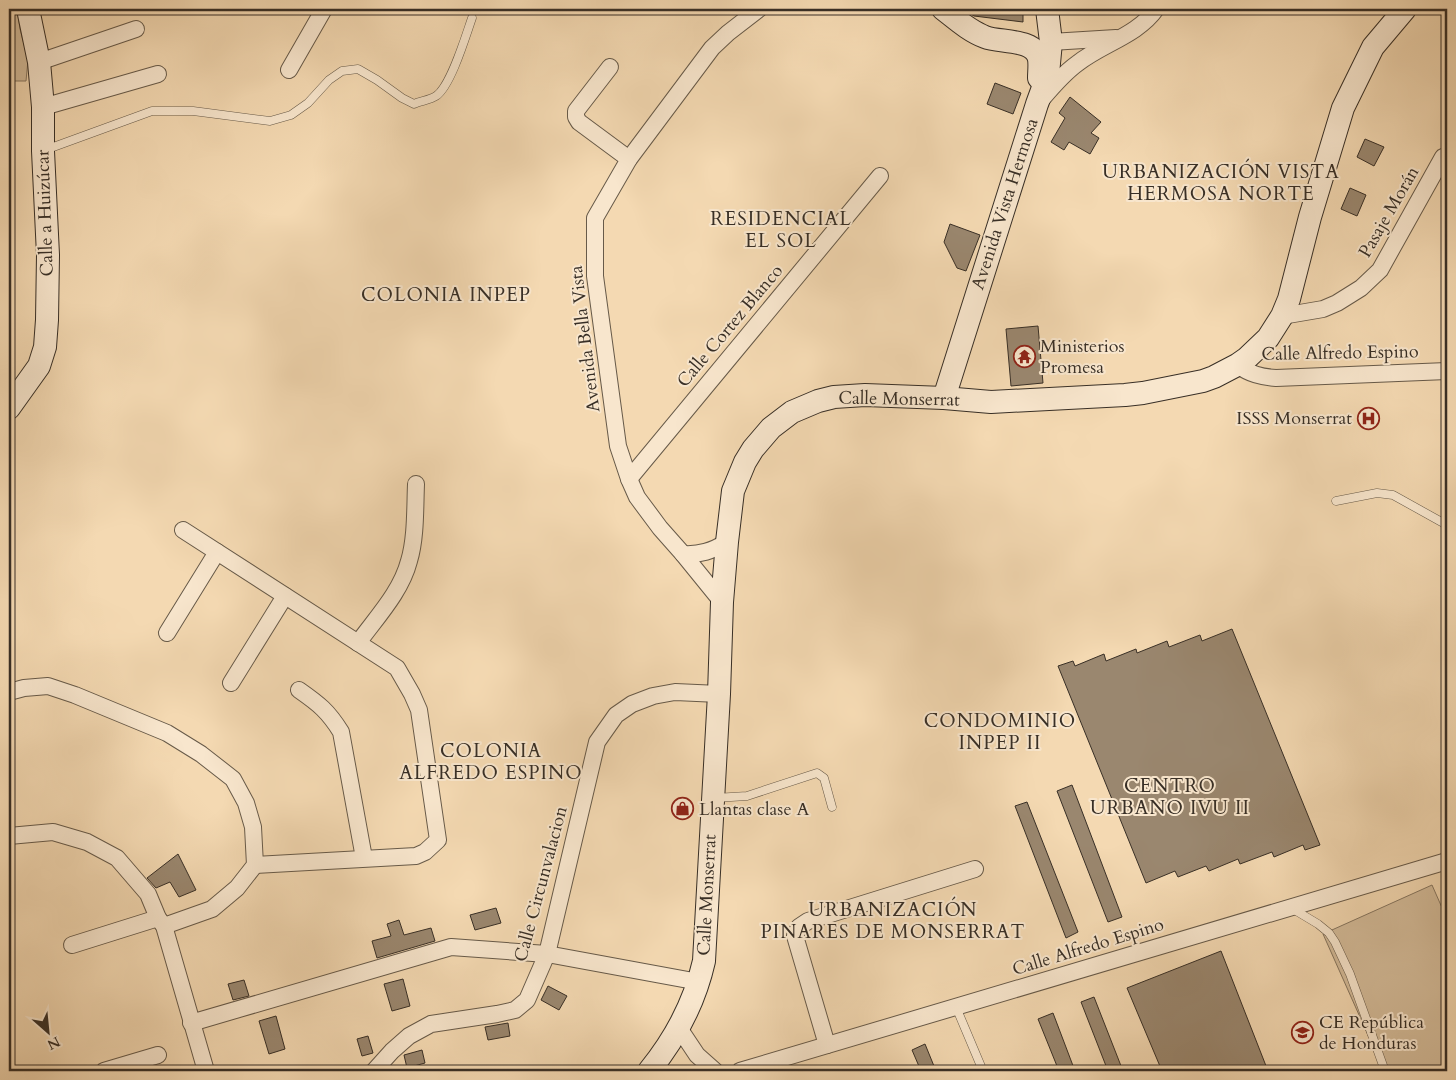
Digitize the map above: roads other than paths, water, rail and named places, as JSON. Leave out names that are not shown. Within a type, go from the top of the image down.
[{"type":"street","name":"Calle a Huizúcar","points":[[9,408],[39,366],[44,347],[47,320],[48,255],[43,107],[39,62],[28,9]]},
{"type":"street","points":[[289,70],[324,9]]},
{"type":"street","name":"Avenida Bella Vista","points":[[722,602],[660,528],[637,497],[618,446],[595,276],[595,218],[629,159],[712,48],[759,9]]},
{"type":"street","points":[[943,9],[970,29],[986,37],[1027,44],[1034,49],[1039,57],[1037,104]]},
{"type":"street","points":[[1027,44],[1035,40],[1042,32],[1046,9]]},
{"type":"street","name":"Avenida Vista Hermosa","points":[[944,398],[1048,74],[1052,42],[1046,9]]},
{"type":"street","points":[[1037,104],[1078,62],[1143,23],[1156,9]]},
{"type":"street","name":"Calle Monserrat","points":[[649,1071],[679,1028],[700,982],[704,961],[719,694],[722,602],[727,542],[733,491],[753,448],[770,428],[792,412],[818,401],[851,395],[944,398],[991,402],[1143,393],[1203,381],[1237,366],[1264,342],[1282,316],[1294,284],[1310,217],[1343,108],[1373,47],[1405,9]]},
{"type":"street","points":[[39,62],[136,29]]},
{"type":"street","points":[[1052,42],[1119,38]]},
{"type":"street","points":[[610,67],[576,111],[576,116],[579,122],[629,159]]},
{"type":"street","points":[[43,107],[158,74]]},
{"type":"street","name":"Pasaje Morán","points":[[1282,316],[1323,309],[1337,303],[1361,288],[1380,270],[1444,157]]},
{"type":"street","name":"Calle Cortez Blanco","points":[[629,479],[880,176]]},
{"type":"street","name":"Calle Alfredo Espino","points":[[1237,366],[1256,375],[1276,378],[1447,371]]},
{"type":"street","points":[[358,643],[403,579],[410,560],[415,519],[416,484]]},
{"type":"street","points":[[183,530],[397,668],[419,710],[438,840],[425,852],[416,856],[255,865]]},
{"type":"street","points":[[683,554],[706,552],[727,542]]},
{"type":"street","points":[[167,633],[216,552]]},
{"type":"street","points":[[231,683],[285,596]]},
{"type":"street","points":[[9,692],[24,688],[48,686],[75,695],[167,733],[233,778],[246,803],[254,827],[255,865],[236,888],[212,909],[72,945]]},
{"type":"street","points":[[299,690],[330,715],[341,732],[364,858]]},
{"type":"street","name":"Calle Circunvalacion","points":[[374,1071],[409,1036],[431,1024],[515,1010],[527,1000],[547,954],[597,742],[616,715],[632,704],[653,696],[675,692],[719,694]]},
{"type":"street","points":[[9,836],[52,832],[87,842],[117,858],[148,894],[161,922],[206,1071]]},
{"type":"street","name":"Calle Alfredo Espino","points":[[740,1071],[1447,861]]},
{"type":"street","points":[[827,1045],[795,936],[798,927],[808,920],[975,869]]},
{"type":"street","points":[[191,1023],[451,947],[547,954],[700,982]]},
{"type":"street","points":[[679,1028],[697,1055],[715,1071]]},
{"type":"street","points":[[104,1071],[158,1055]]},
{"type":"lane","points":[[43,151],[152,111],[193,111],[270,120],[291,115],[308,102],[329,80],[342,71],[358,69],[414,104],[436,96],[449,78],[472,18]]},
{"type":"lane","points":[[1336,501],[1377,493],[1393,495],[1447,525]]},
{"type":"lane","points":[[713,798],[747,796],[817,773],[824,778],[832,807]]},
{"type":"lane","points":[[1291,908],[1318,924],[1329,933],[1335,942],[1350,974],[1385,1071]]},
{"type":"lane","points":[[956,1007],[983,1071]]},
{"type":"place","name":"Ministerios Promesa","points":[[1024,356]]},
{"type":"place","name":"ISSS Monserrat","points":[[1368,418]]},
{"type":"place","name":"Llantas clase A","points":[[683,809]]},
{"type":"place","name":"CE República de Honduras","points":[[1303,1032]]},
{"type":"district","name":"URBANIZACIÓN VISTA HERMOSA NORTE","points":[[1221,183]]},
{"type":"district","name":"RESIDENCIAL EL SOL","points":[[781,230]]},
{"type":"district","name":"COLONIA INPEP","points":[[446,295]]},
{"type":"district","name":"CONDOMINIO INPEP II","points":[[1000,732]]},
{"type":"district","name":"COLONIA ALFREDO ESPINO","points":[[491,762]]},
{"type":"district","name":"CENTRO URBANO IVU II","points":[[1170,797]]},
{"type":"district","name":"URBANIZACIÓN PINARES DE MONSERRAT","points":[[893,921]]}]
